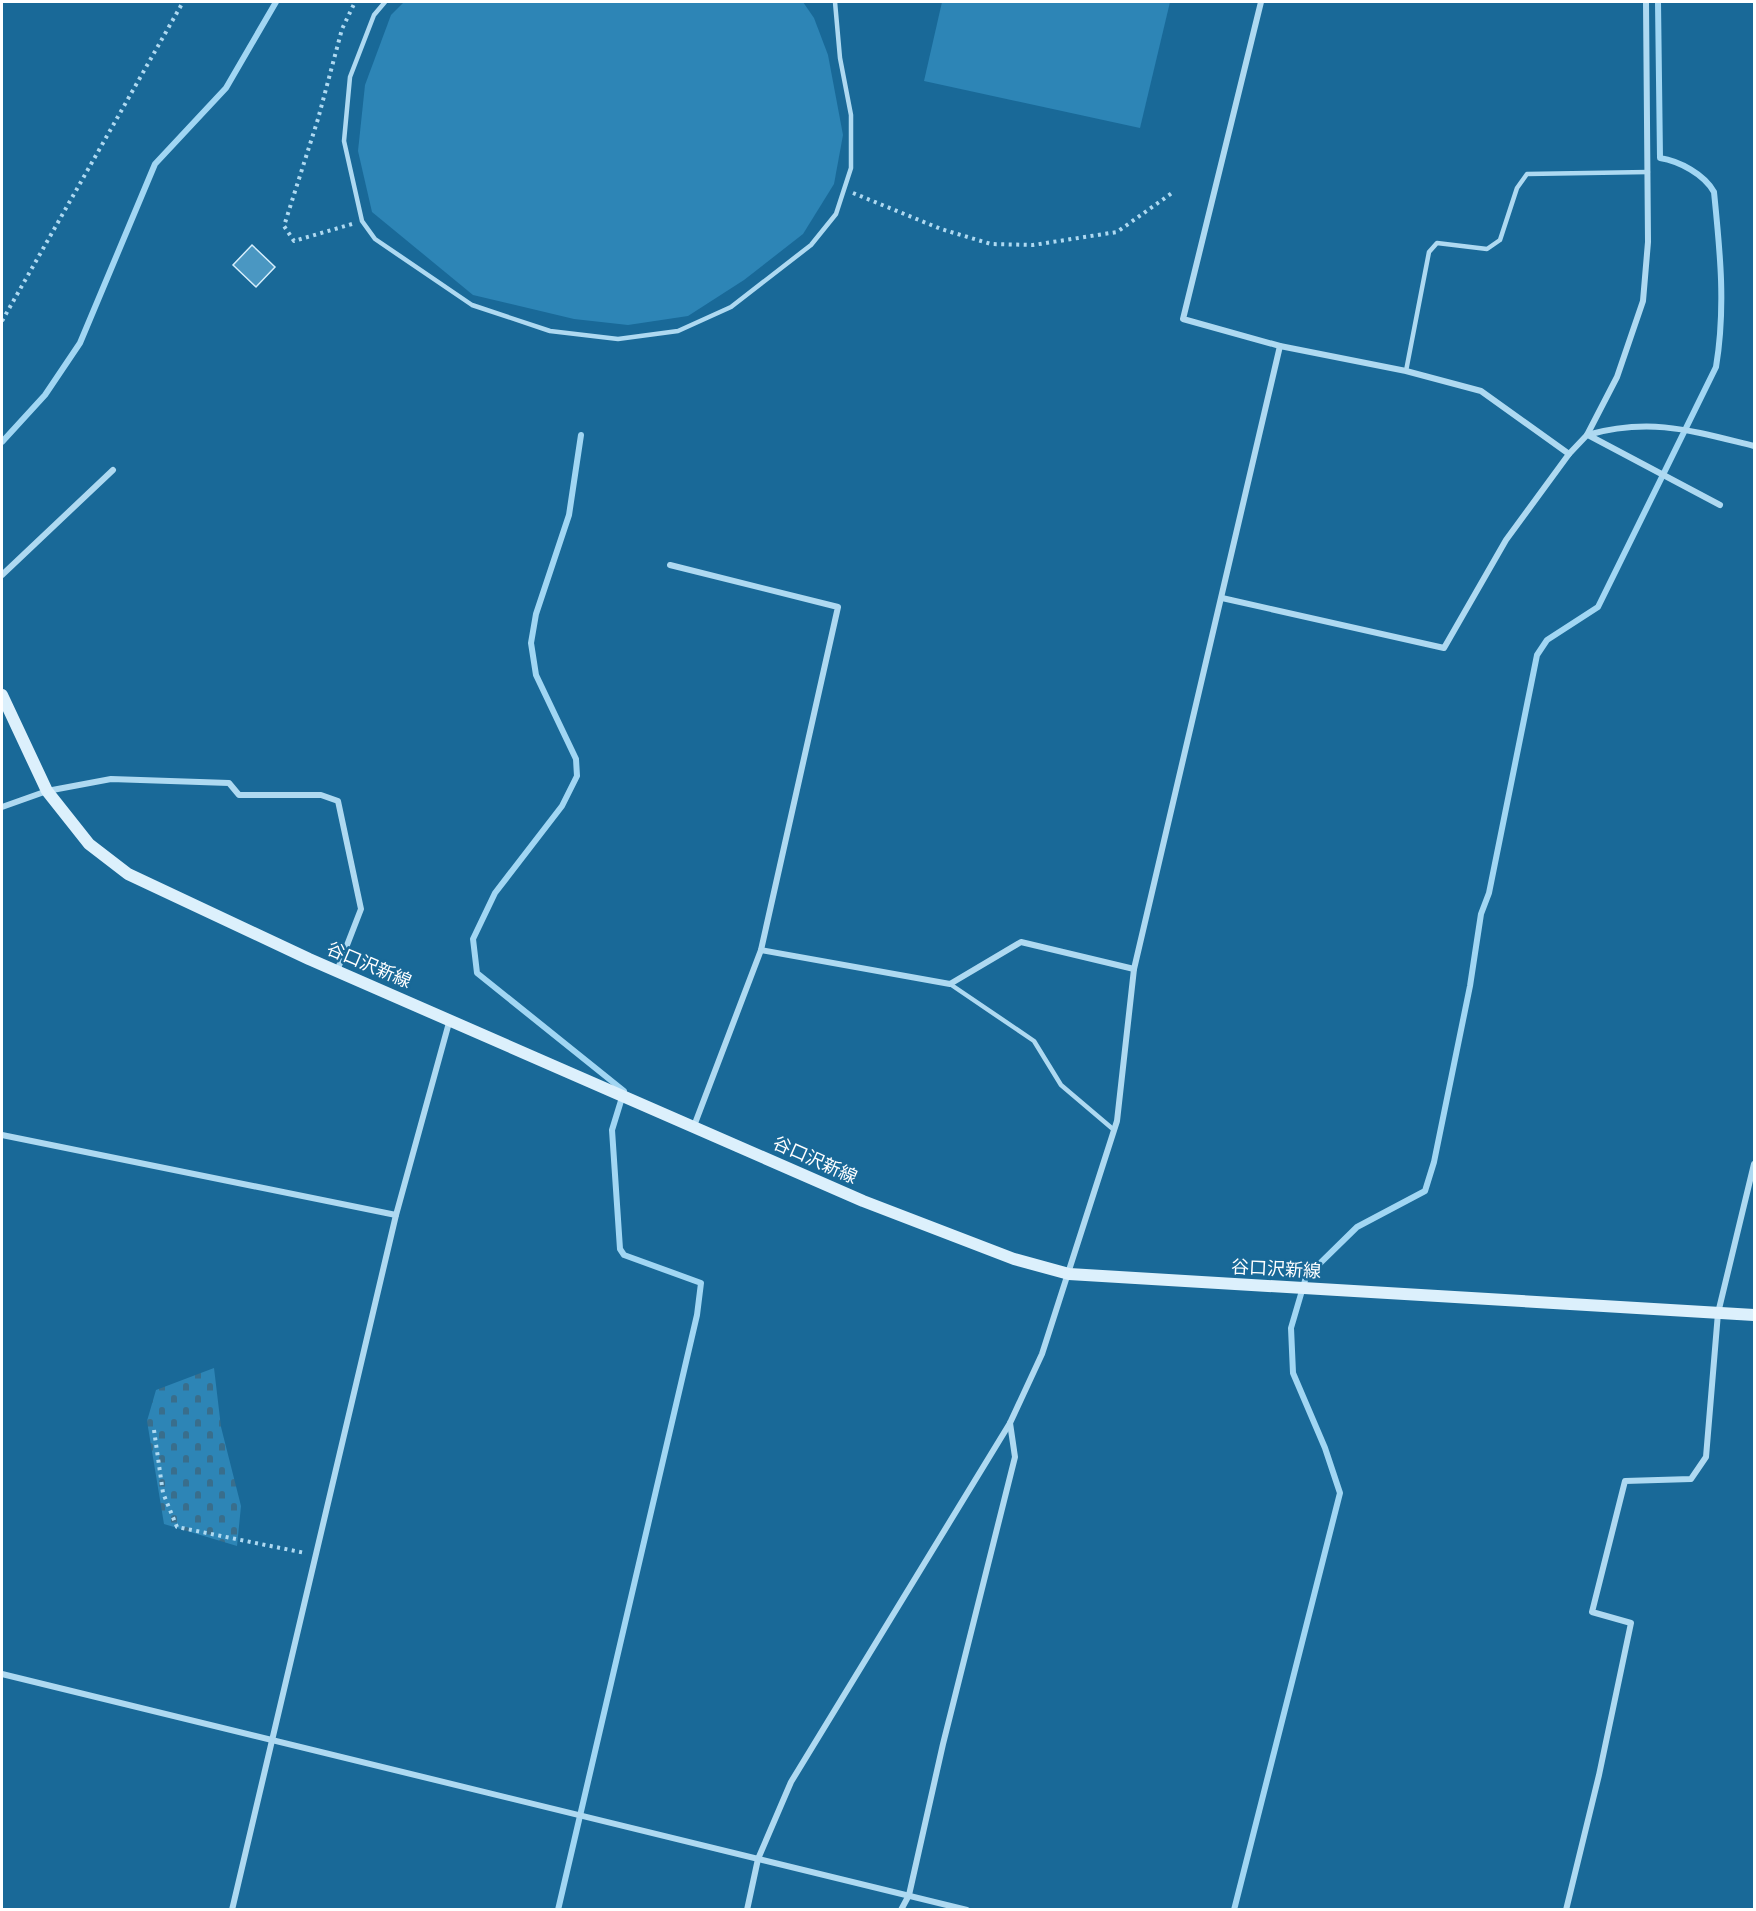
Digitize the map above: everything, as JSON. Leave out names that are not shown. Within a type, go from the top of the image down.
[{"type":"main road","name":"谷口沢新線","points":[[2,695],[47,790],[89,844],[128,874],[337,971],[863,1202],[1014,1259],[1068,1274],[1755,1315]]},
{"type":"street","points":[[1261,2],[1183,319],[1280,346],[1406,371],[1481,391],[1569,454]]},
{"type":"street","points":[[1222,598],[1444,648],[1506,540],[1569,454],[1587,435],[1617,377],[1643,301],[1648,242],[1646,2]]},
{"type":"street","points":[[747,1910],[758,1859],[791,1782],[1010,1423],[1042,1353],[1114,1130],[1134,969],[1280,346]]},
{"type":"street","points":[[1587,435],[1617,426],[1670,426],[1755,446]]},
{"type":"street","points":[[1587,435],[1720,505]]},
{"type":"street","points":[[2,575],[113,470]]},
{"type":"street","points":[[670,565],[838,607],[761,950],[694,1126]]},
{"type":"street","points":[[2,807],[47,790],[111,778],[229,783],[239,795],[321,795],[338,801],[361,909],[337,971]]},
{"type":"street","points":[[761,950],[950,984],[1021,942],[1134,969]]},
{"type":"street","points":[[232,1910],[274,1740],[315,1555],[396,1215],[450,1019]]},
{"type":"street","points":[[2,1134],[396,1215]]},
{"type":"street","points":[[1566,1910],[1599,1775],[1631,1623],[1592,1612],[1625,1481],[1691,1479],[1706,1457],[1718,1313],[1755,1164]]},
{"type":"street","points":[[900,1910],[909,1895],[943,1744],[1015,1457],[1010,1423]]},
{"type":"street","points":[[2,1674],[967,1910]]},
{"type":"lane","points":[[385,2],[374,15],[350,77],[344,141],[362,221],[375,239],[472,305],[550,331],[618,339],[678,331],[731,307],[811,245],[836,214],[851,168],[851,115],[840,58],[835,2]]},
{"type":"lane","points":[[1406,371],[1429,252],[1437,243],[1487,249],[1500,240],[1517,188],[1527,174],[1648,172]]},
{"type":"lane","points":[[950,984],[1034,1041],[1061,1085],[1114,1130]]},
{"type":"path","points":[[2,321],[183,2]]},
{"type":"path","points":[[355,2],[342,29],[318,119],[284,226],[294,241],[362,221]]},
{"type":"path","points":[[844,189],[941,229],[991,244],[1033,245],[1117,232],[1172,193]]},
{"type":"path","points":[[154,1430],[164,1493],[177,1527],[315,1555]]},
{"type":"green space","points":[[404,2],[803,2],[814,18],[828,55],[843,135],[834,184],[803,234],[744,280],[688,316],[628,325],[574,319],[473,295],[372,212],[358,151],[365,85],[391,15]]},
{"type":"green space","points":[[942,2],[1170,2],[1140,128],[924,81]]},
{"type":"green space","points":[[214,1368],[221,1427],[241,1506],[237,1546],[164,1524],[147,1421],[156,1390]]},
{"type":"building","points":[[252,245],[275,267],[256,287],[233,265]]},
{"type":"waterway","points":[[2,442],[45,395],[80,343],[155,164],[226,88],[276,2]]},
{"type":"waterway","points":[[1234,1910],[1340,1493],[1325,1448],[1293,1373],[1291,1328],[1306,1277],[1357,1227],[1425,1191],[1434,1162],[1470,986],[1481,914],[1489,893],[1537,655],[1547,640],[1598,607],[1716,367],[1721,301],[1720,257],[1714,192],[1698,174],[1675,162],[1660,158],[1658,2]]},
{"type":"waterway","points":[[558,1910],[697,1315],[701,1283],[624,1255],[620,1249],[612,1130],[624,1091],[477,973],[473,939],[495,893],[562,806],[577,776],[576,759],[536,675],[531,643],[536,614],[569,515],[581,435]]}]
